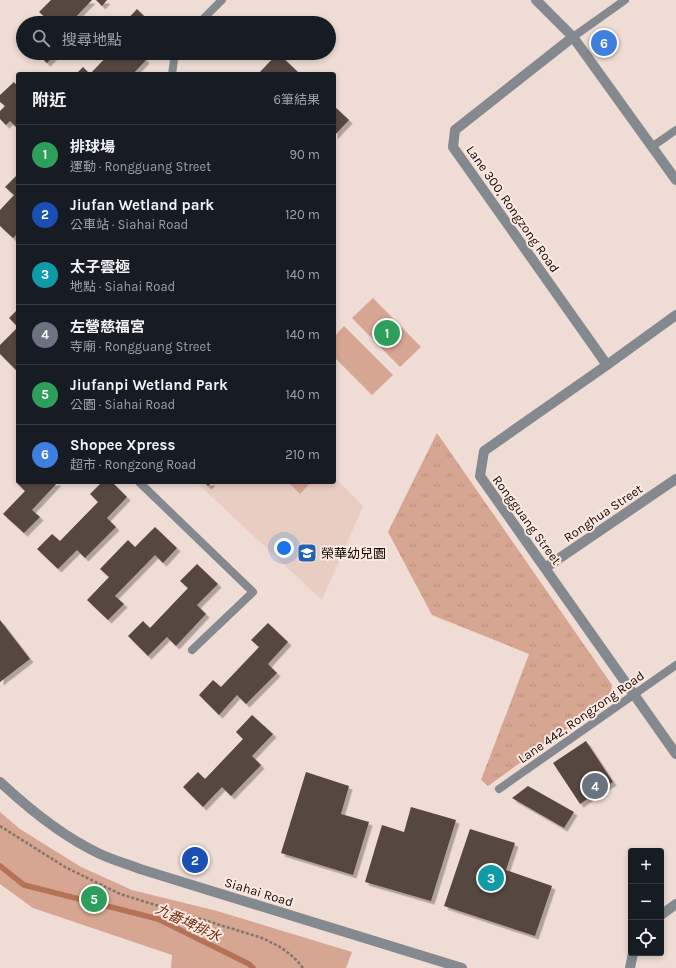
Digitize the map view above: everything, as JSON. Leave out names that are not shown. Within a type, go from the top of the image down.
[{"type":"street","points":[[536,0],[574,37],[676,180]]},
{"type":"street","name":"Lane 300, Rongzong Road","points":[[574,37],[455,130],[453,147],[607,365]]},
{"type":"street","name":"Rongguang Street","points":[[676,315],[484,451],[480,476],[676,754]]},
{"type":"street","name":"Ronghua Street","points":[[545,568],[676,479]]},
{"type":"street","name":"Siahai Road","points":[[0,782],[18,800],[69,838],[100,854],[148,872],[462,968]]},
{"type":"street","points":[[664,913],[676,904]]},
{"type":"street","points":[[630,968],[632,956]]},
{"type":"lane","points":[[206,16],[222,0]]},
{"type":"lane","points":[[574,37],[625,0]]},
{"type":"lane","points":[[172,72],[174,60]]},
{"type":"lane","points":[[653,146],[676,130]]},
{"type":"lane","points":[[141,484],[253,592],[192,650]]},
{"type":"lane","name":"Lane 442, Rongzong Road","points":[[499,789],[676,665]]},
{"type":"path","points":[[0,826],[65,867],[120,894],[260,937],[279,945],[299,962],[303,968]]},
{"type":"shaded area","name":"榮華幼兒園","points":[[336,479],[363,506],[322,600],[198,484],[336,484]]},
{"type":"green space","points":[[373,298],[421,347],[400,367],[352,318]]},
{"type":"green space","points":[[344,326],[393,375],[372,395],[336,359],[336,335]]},
{"type":"green space","points":[[437,433],[612,685],[610,698],[488,786],[481,780],[529,654],[432,615],[388,532]]},
{"type":"green space","points":[[290,484],[309,484],[300,494]]},
{"type":"green space","points":[[0,812],[20,829],[81,867],[132,890],[217,911],[352,952],[346,968],[171,968],[172,955],[33,908],[0,884]]},
{"type":"building","points":[[51,0],[92,0],[77,16],[44,16],[39,12]]},
{"type":"building","points":[[96,0],[107,0],[102,6]]},
{"type":"building","points":[[137,9],[144,16],[130,16]]},
{"type":"building","points":[[103,60],[146,60],[135,72],[92,72]]},
{"type":"building","points":[[271,60],[285,60],[298,72],[260,72]]},
{"type":"building","points":[[83,67],[88,72],[78,72]]},
{"type":"building","points":[[14,82],[16,84],[16,127],[10,121],[6,125],[0,119],[0,111],[5,106],[0,102],[0,95]]},
{"type":"building","points":[[336,108],[349,120],[336,134]]},
{"type":"building","points":[[16,176],[16,235],[13,238],[0,226],[0,210],[14,195],[5,187]]},
{"type":"building","points":[[16,311],[16,325],[9,318]]},
{"type":"building","points":[[16,329],[16,370],[0,354],[0,345]]},
{"type":"building","points":[[18,484],[56,484],[32,510],[40,517],[24,533],[3,514],[25,491]]},
{"type":"building","points":[[100,484],[114,484],[127,497],[107,518],[116,527],[85,558],[77,550],[58,569],[37,549],[52,534],[60,541],[98,502],[90,494]]},
{"type":"building","points":[[155,527],[177,548],[163,563],[155,555],[115,596],[124,604],[108,620],[87,600],[109,577],[100,569],[128,540],[135,547]]},
{"type":"building","points":[[197,564],[218,584],[197,605],[206,614],[176,646],[167,637],[148,656],[128,636],[143,621],[150,628],[188,588],[180,581]]},
{"type":"building","points":[[0,620],[30,659],[0,682]]},
{"type":"building","points":[[268,623],[288,642],[268,664],[277,673],[246,704],[237,695],[219,715],[199,695],[213,680],[221,687],[259,647],[251,640]]},
{"type":"building","points":[[252,715],[273,734],[252,756],[261,765],[231,796],[222,787],[203,807],[183,787],[198,772],[205,779],[243,739],[236,732]]},
{"type":"building","points":[[586,741],[613,782],[580,804],[553,763]]},
{"type":"building","points":[[306,772],[349,786],[341,814],[369,822],[353,875],[281,853]]},
{"type":"building","points":[[528,786],[574,812],[564,828],[512,798]]},
{"type":"building","points":[[411,807],[456,820],[431,901],[365,882],[382,825],[404,832]]},
{"type":"building","points":[[470,829],[515,843],[506,870],[552,886],[535,936],[444,906]]},
{"type":"waterway","name":"九番埤排水","points":[[0,866],[24,885],[158,919],[249,964],[253,968]]},
{"type":"place","name":"Shopee Xpress","points":[[604,43]]},
{"type":"place","name":"排球場","points":[[387,333]]},
{"type":"place","name":"榮華幼兒園","points":[[307,553]]},
{"type":"place","name":"左營慈福宮","points":[[595,786]]},
{"type":"place","name":"Jiufan Wetland park","points":[[195,860]]},
{"type":"place","name":"太子雲極","points":[[491,878]]},
{"type":"place","name":"Jiufanpi Wetland Park","points":[[94,899]]}]
